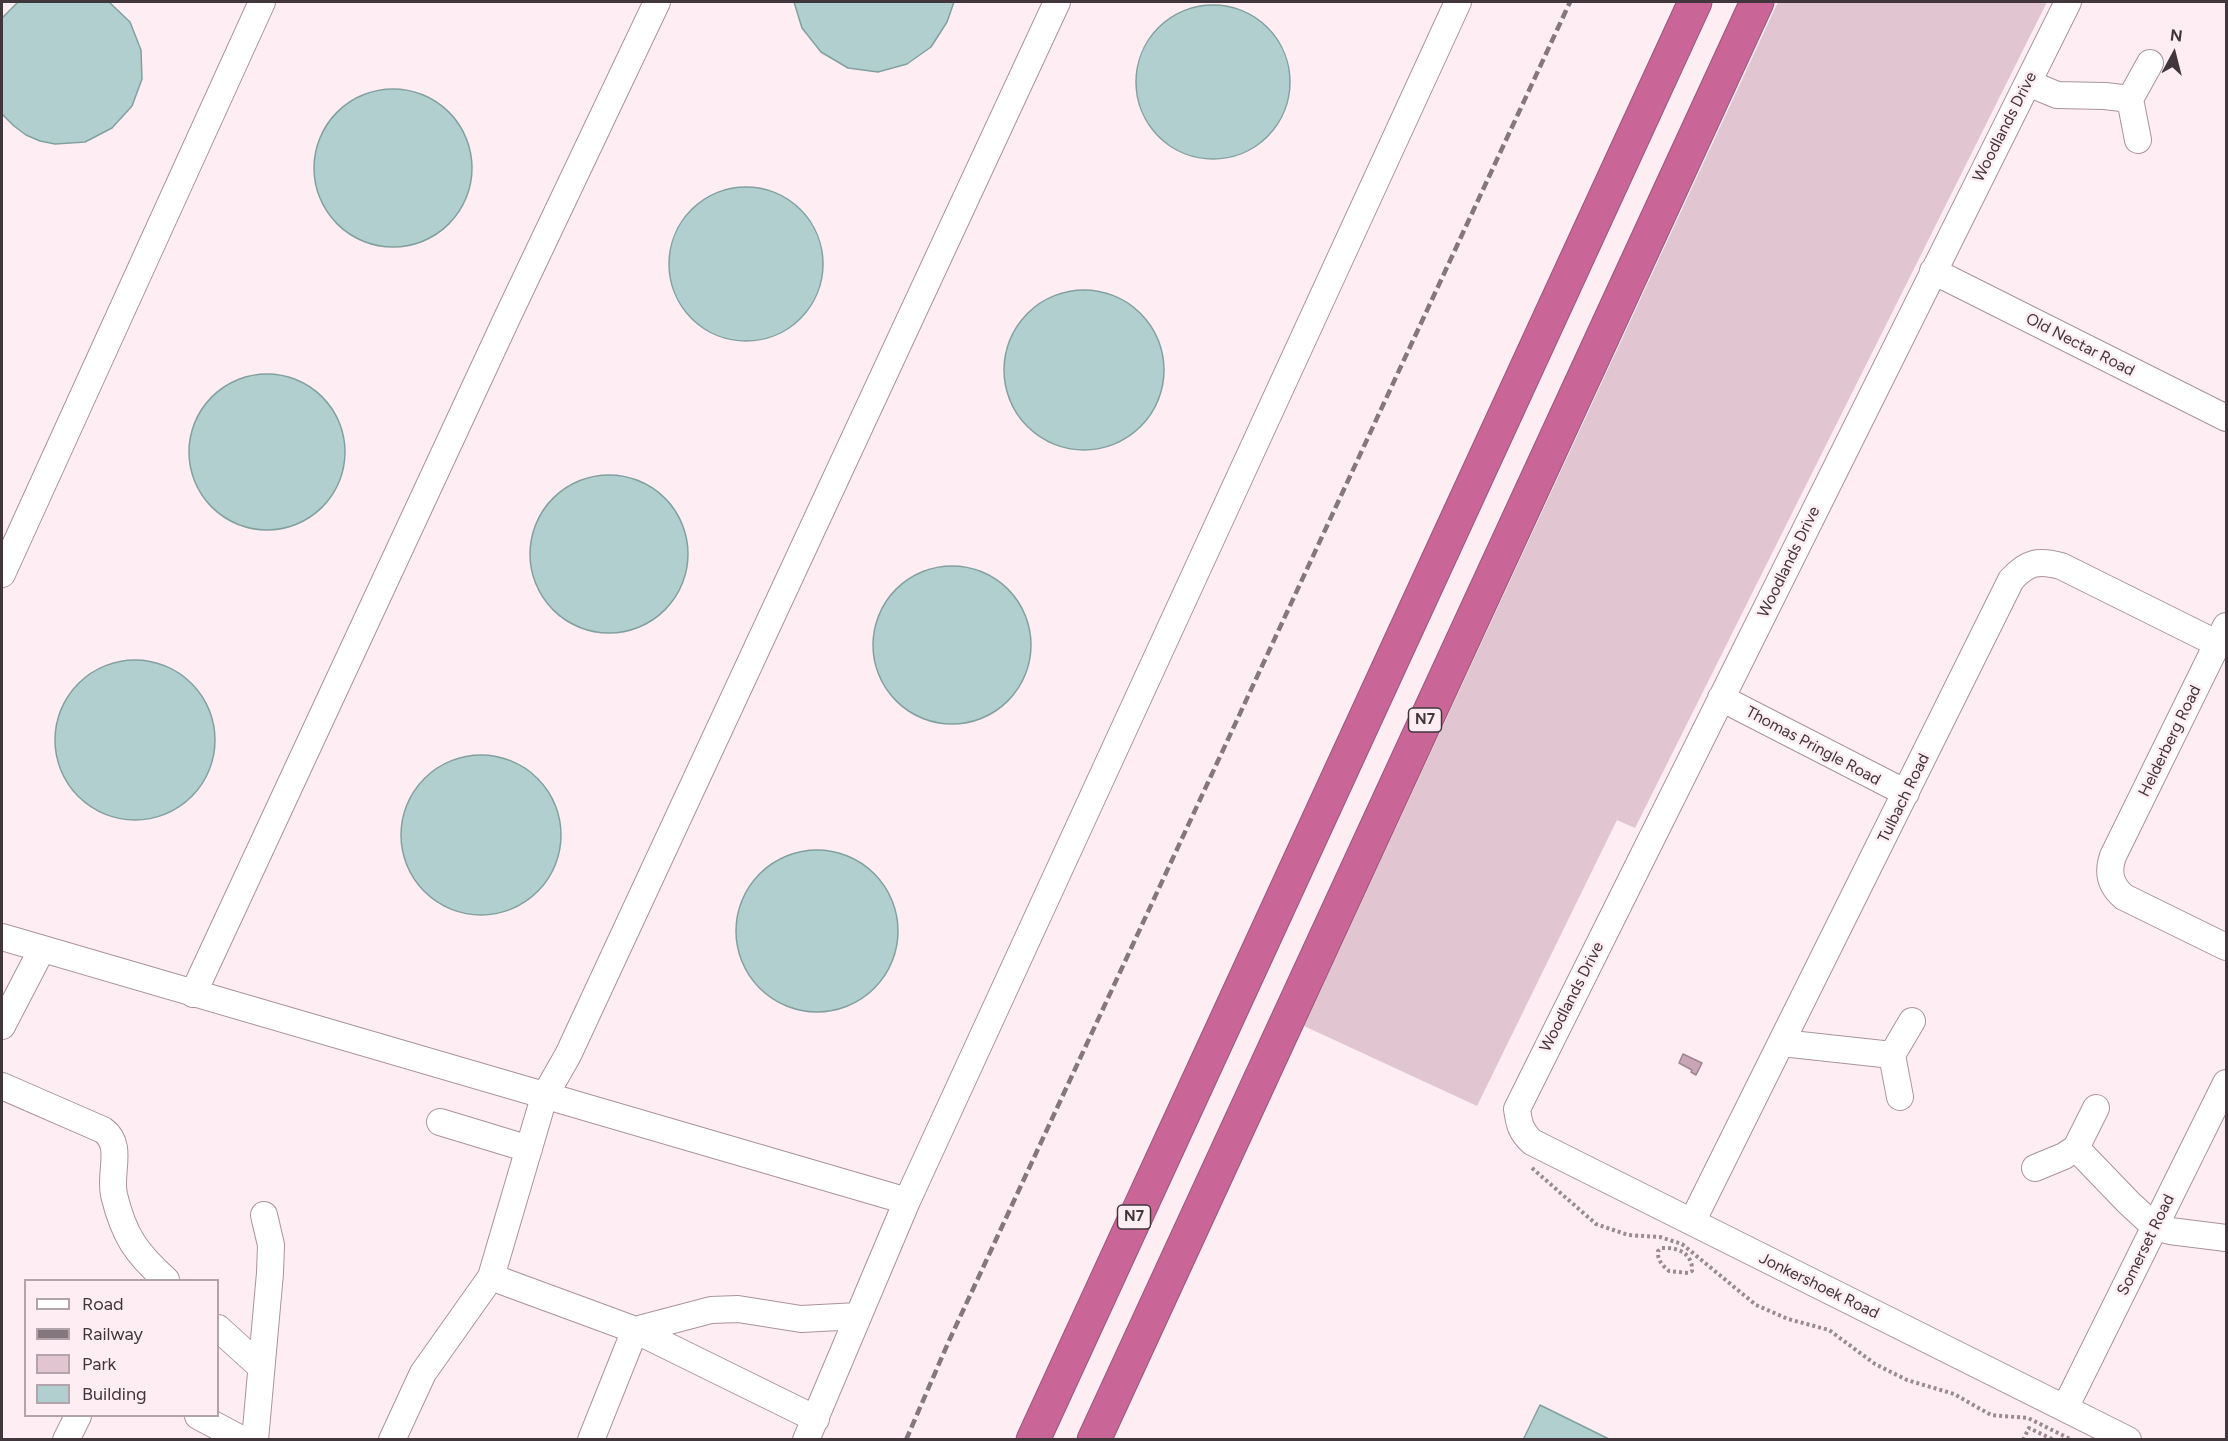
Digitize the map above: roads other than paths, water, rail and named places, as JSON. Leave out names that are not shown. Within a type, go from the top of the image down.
[{"type":"highway","name":"N7","points":[[1033,1440],[1695,2]]},
{"type":"highway","name":"N7","points":[[1094,1440],[1757,2]]},
{"type":"street","points":[[2,574],[262,2]]},
{"type":"street","points":[[193,994],[502,328],[657,2]]},
{"type":"street","points":[[392,1440],[423,1373],[491,1277],[544,1096],[568,1055],[1057,2]]},
{"type":"street","points":[[491,1277],[635,1330],[811,1429],[907,1201],[1458,2]]},
{"type":"street","name":"Woodlands Drive","points":[[1519,1124],[1517,1109],[1523,1095],[2068,2]]},
{"type":"street","points":[[2138,140],[2130,99],[2150,63]]},
{"type":"street","points":[[2028,83],[2057,95],[2130,99]]},
{"type":"street","name":"Old Nectar Road","points":[[1933,271],[2226,418]]},
{"type":"street","name":"Tulbach Road","points":[[1692,1222],[2011,580],[2026,566],[2045,562],[2061,566],[2222,635]]},
{"type":"street","name":"Helderberg Road","points":[[2222,635],[2113,856],[2109,871],[2114,885],[2124,897],[2226,947]]},
{"type":"street","name":"Thomas Pringle Road","points":[[1721,698],[1906,793]]},
{"type":"street","points":[[2,938],[907,1201]]},
{"type":"street","points":[[2,1026],[42,949]]},
{"type":"street","points":[[1899,1097],[1892,1055],[1912,1021]]},
{"type":"street","points":[[1782,1043],[1892,1055]]},
{"type":"street","name":"Somerset Road","points":[[2065,1408],[2226,1083]]},
{"type":"street","points":[[2,1086],[110,1134],[115,1146],[112,1180],[114,1195],[129,1239],[141,1258],[164,1279]]},
{"type":"street","points":[[2035,1168],[2064,1156],[2076,1148],[2096,1108]]},
{"type":"street","points":[[440,1122],[529,1149]]},
{"type":"street","name":"Jonkershoek Road","points":[[1519,1124],[1523,1134],[1532,1142],[2128,1440]]},
{"type":"street","points":[[2076,1148],[2128,1203],[2155,1227],[2226,1238]]},
{"type":"street","points":[[255,1440],[271,1245],[264,1215]]},
{"type":"street","points":[[635,1330],[711,1310],[738,1309],[801,1319],[858,1316]]},
{"type":"street","points":[[219,1329],[261,1367]]},
{"type":"street","points":[[591,1440],[635,1330]]},
{"type":"street","points":[[66,1440],[78,1417]]},
{"type":"street","points":[[200,1417],[243,1440]]},
{"type":"railway","points":[[906,1440],[948,1343],[1570,2]]}]
